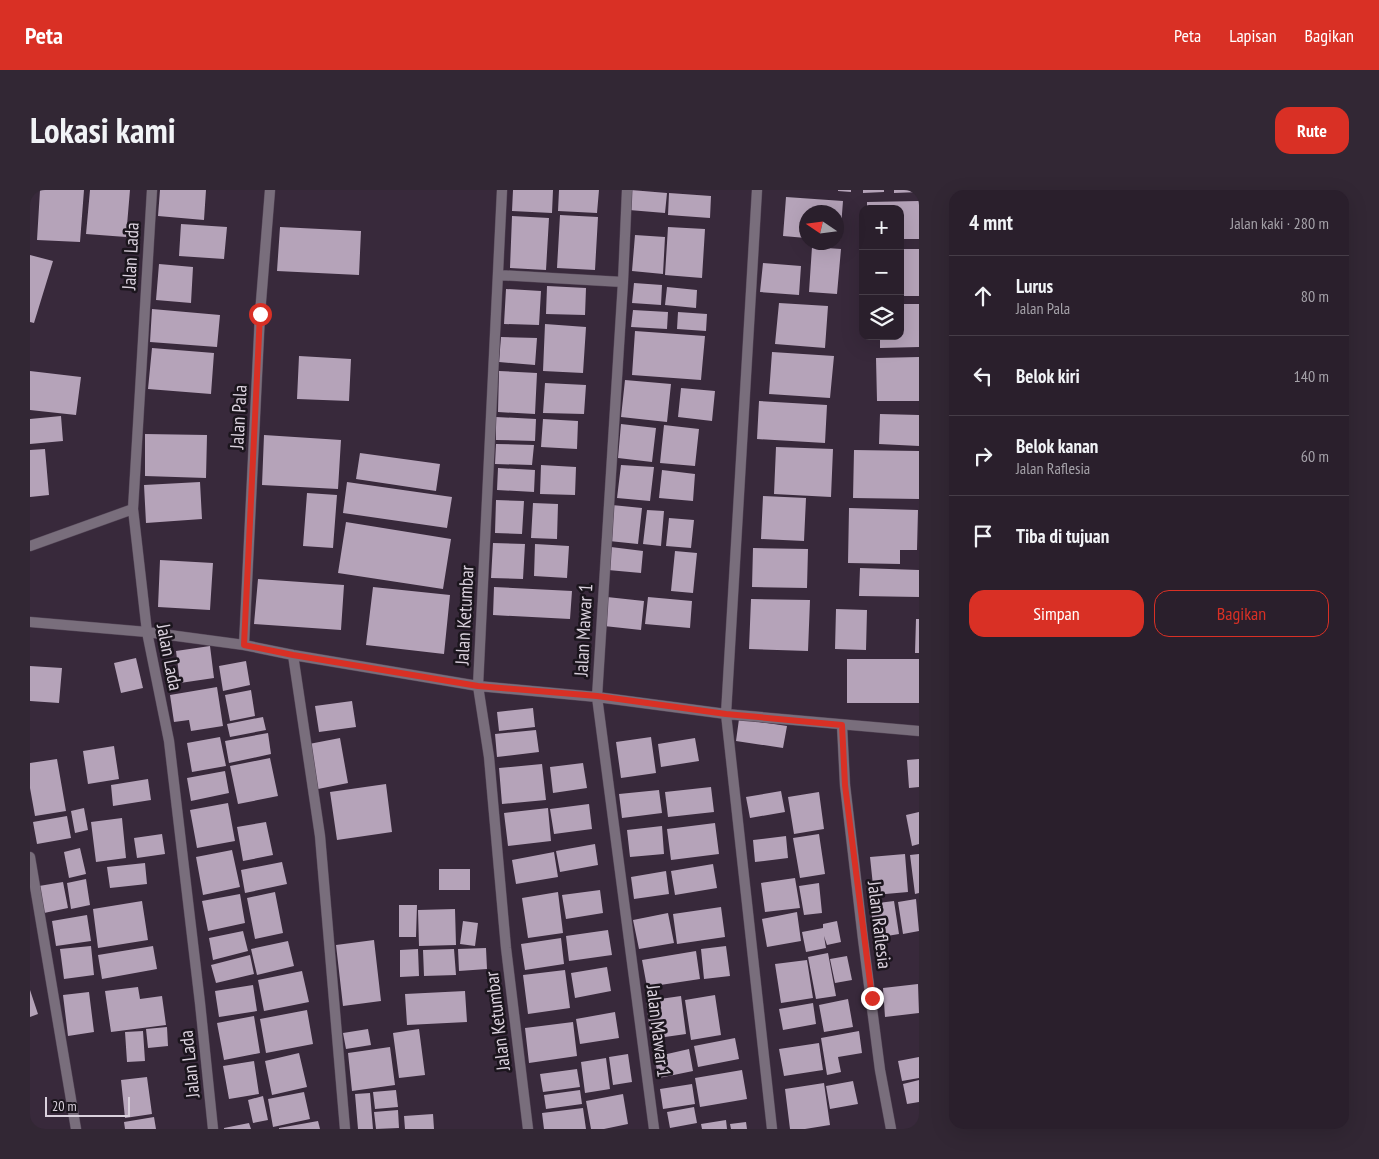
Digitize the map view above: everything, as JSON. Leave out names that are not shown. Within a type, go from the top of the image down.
[{"type":"street","name":"Jalan Lada","points":[[152,190],[133,509],[147,632],[169,741],[213,1129]]},
{"type":"street","name":"Jalan Pala","points":[[244,645],[260,314],[270,190]]},
{"type":"street","name":"Jalan Ketumbar","points":[[502,190],[478,686],[489,757],[506,948],[528,1129]]},
{"type":"street","name":"Jalan Mawar 1","points":[[627,190],[597,696],[654,1129]]},
{"type":"street","points":[[758,190],[726,714],[772,1129]]},
{"type":"street","points":[[498,275],[623,282]]},
{"type":"street","points":[[30,546],[133,509]]},
{"type":"street","points":[[30,622],[147,632],[244,645],[478,686],[597,696],[726,714],[919,731]]},
{"type":"street","points":[[293,655],[320,836],[345,1129]]},
{"type":"street","name":"Jalan Raflesia","points":[[842,725],[845,785],[863,939],[880,1070],[891,1129]]},
{"type":"street","points":[[30,856],[76,1129]]},
{"type":"building","points":[[40,190],[84,190],[80,242],[37,240]]},
{"type":"building","points":[[90,190],[130,190],[126,237],[86,234]]},
{"type":"building","points":[[160,190],[206,190],[204,220],[158,216]]},
{"type":"building","points":[[513,190],[553,190],[552,213],[512,211]]},
{"type":"building","points":[[559,190],[599,190],[597,213],[558,211]]},
{"type":"building","points":[[631,190],[667,193],[665,213],[629,210]]},
{"type":"building","points":[[851,190],[851,192],[838,191]]},
{"type":"building","points":[[863,190],[884,190],[884,192],[863,193]]},
{"type":"building","points":[[894,190],[919,190],[919,192],[894,193]]},
{"type":"building","points":[[669,193],[711,196],[710,218],[668,215]]},
{"type":"building","points":[[786,197],[843,201],[843,205],[799,205],[799,237],[783,236]]},
{"type":"building","points":[[919,201],[919,239],[904,239],[904,205],[867,205],[867,202]]},
{"type":"building","points":[[560,215],[598,217],[595,270],[557,268]]},
{"type":"building","points":[[512,216],[549,218],[546,270],[510,268]]},
{"type":"building","points":[[181,224],[227,227],[224,259],[179,256]]},
{"type":"building","points":[[280,227],[361,231],[359,275],[277,271]]},
{"type":"building","points":[[668,227],[705,229],[702,278],[665,275]]},
{"type":"building","points":[[635,235],[665,237],[663,274],[632,271]]},
{"type":"building","points":[[904,249],[919,249],[919,296],[904,296]]},
{"type":"building","points":[[812,250],[841,250],[837,294],[809,292]]},
{"type":"building","points":[[30,255],[53,261],[34,323],[30,322]]},
{"type":"building","points":[[763,263],[801,266],[799,295],[760,292]]},
{"type":"building","points":[[159,264],[193,267],[191,303],[156,300]]},
{"type":"building","points":[[634,283],[662,285],[661,305],[632,303]]},
{"type":"building","points":[[547,286],[586,288],[585,315],[546,314]]},
{"type":"building","points":[[667,287],[697,290],[696,308],[665,305]]},
{"type":"building","points":[[506,289],[541,291],[539,325],[504,324]]},
{"type":"building","points":[[779,303],[828,306],[825,348],[775,344]]},
{"type":"building","points":[[904,304],[919,304],[919,347],[880,348],[880,340],[904,340]]},
{"type":"building","points":[[152,309],[220,315],[217,347],[150,342]]},
{"type":"building","points":[[633,310],[668,312],[667,329],[631,327]]},
{"type":"building","points":[[678,312],[707,314],[706,331],[677,329]]},
{"type":"building","points":[[545,324],[586,327],[583,373],[543,371]]},
{"type":"building","points":[[635,331],[705,336],[701,380],[632,375]]},
{"type":"building","points":[[501,337],[537,338],[535,365],[499,362]]},
{"type":"building","points":[[152,348],[214,353],[211,394],[148,389]]},
{"type":"building","points":[[772,352],[834,356],[830,398],[769,394]]},
{"type":"building","points":[[299,356],[351,359],[349,401],[297,399]]},
{"type":"building","points":[[919,357],[919,401],[877,401],[876,358]]},
{"type":"building","points":[[30,371],[81,377],[76,415],[30,410]]},
{"type":"building","points":[[499,371],[537,373],[535,414],[498,412]]},
{"type":"building","points":[[625,380],[671,384],[667,422],[621,417]]},
{"type":"building","points":[[545,383],[586,385],[584,414],[543,413]]},
{"type":"building","points":[[681,388],[715,391],[712,421],[678,417]]},
{"type":"building","points":[[759,401],[827,405],[825,443],[757,439]]},
{"type":"building","points":[[880,414],[919,415],[919,446],[879,444]]},
{"type":"building","points":[[61,416],[63,441],[30,444],[30,419]]},
{"type":"building","points":[[496,417],[536,419],[535,441],[496,440]]},
{"type":"building","points":[[543,419],[578,421],[577,449],[541,447]]},
{"type":"building","points":[[621,424],[656,428],[652,462],[618,458]]},
{"type":"building","points":[[664,425],[699,429],[695,466],[660,463]]},
{"type":"building","points":[[145,434],[207,435],[206,478],[145,476]]},
{"type":"building","points":[[264,435],[341,440],[338,489],[262,485]]},
{"type":"building","points":[[496,444],[534,445],[532,465],[495,464]]},
{"type":"building","points":[[776,447],[833,449],[831,497],[774,494]]},
{"type":"building","points":[[45,449],[49,495],[30,497],[30,450]]},
{"type":"building","points":[[854,450],[919,451],[919,499],[853,498]]},
{"type":"building","points":[[360,453],[440,464],[436,491],[356,479]]},
{"type":"building","points":[[541,465],[576,467],[575,495],[540,494]]},
{"type":"building","points":[[621,465],[654,467],[650,501],[617,498]]},
{"type":"building","points":[[498,468],[535,470],[534,492],[497,490]]},
{"type":"building","points":[[662,470],[695,474],[693,501],[659,498]]},
{"type":"building","points":[[200,482],[202,519],[146,523],[144,485]]},
{"type":"building","points":[[347,482],[452,497],[447,528],[343,513]]},
{"type":"building","points":[[307,493],[337,495],[333,548],[303,546]]},
{"type":"building","points":[[763,496],[806,498],[804,541],[761,539]]},
{"type":"building","points":[[496,500],[524,501],[522,534],[495,533]]},
{"type":"building","points":[[533,503],[558,504],[557,539],[531,538]]},
{"type":"building","points":[[612,505],[642,508],[638,544],[609,541]]},
{"type":"building","points":[[849,508],[918,510],[917,550],[900,550],[900,564],[848,563]]},
{"type":"building","points":[[647,510],[664,511],[661,546],[643,544]]},
{"type":"building","points":[[669,518],[694,520],[691,548],[666,546]]},
{"type":"building","points":[[346,522],[451,539],[443,589],[338,573]]},
{"type":"building","points":[[493,543],[525,544],[523,579],[491,578]]},
{"type":"building","points":[[535,544],[569,546],[567,578],[534,576]]},
{"type":"building","points":[[611,547],[643,551],[641,573],[608,570]]},
{"type":"building","points":[[753,548],[808,549],[807,588],[752,587]]},
{"type":"building","points":[[675,551],[697,553],[693,593],[671,591]]},
{"type":"building","points":[[160,560],[213,563],[210,610],[158,607]]},
{"type":"building","points":[[860,568],[919,570],[919,597],[859,596]]},
{"type":"building","points":[[258,579],[344,585],[341,630],[254,624]]},
{"type":"building","points":[[373,587],[450,595],[444,654],[366,645]]},
{"type":"building","points":[[494,587],[572,591],[570,619],[493,615]]},
{"type":"building","points":[[607,597],[644,601],[641,630],[604,626]]},
{"type":"building","points":[[648,597],[692,601],[690,628],[645,624]]},
{"type":"building","points":[[751,599],[810,600],[808,651],[749,649]]},
{"type":"building","points":[[836,609],[867,610],[866,650],[835,649]]},
{"type":"building","points":[[916,619],[919,619],[919,653],[915,653]]},
{"type":"building","points":[[210,646],[214,678],[180,683],[176,651]]},
{"type":"building","points":[[136,658],[143,688],[121,693],[114,663]]},
{"type":"building","points":[[847,659],[919,659],[919,703],[847,703]]},
{"type":"building","points":[[246,661],[250,685],[223,691],[219,666]]},
{"type":"building","points":[[30,666],[62,668],[59,703],[30,701]]},
{"type":"building","points":[[217,687],[223,726],[191,731],[189,720],[174,722],[170,695]]},
{"type":"building","points":[[251,690],[255,716],[230,721],[225,695]]},
{"type":"building","points":[[352,701],[356,727],[319,732],[315,706]]},
{"type":"building","points":[[533,708],[535,727],[499,731],[497,712]]},
{"type":"building","points":[[263,717],[266,730],[230,737],[227,724]]},
{"type":"building","points":[[739,719],[787,726],[783,748],[736,741]]},
{"type":"building","points":[[536,730],[539,752],[497,757],[495,734]]},
{"type":"building","points":[[268,733],[271,754],[229,763],[225,741]]},
{"type":"building","points":[[220,737],[226,766],[192,772],[187,743]]},
{"type":"building","points":[[651,737],[656,773],[621,778],[616,742]]},
{"type":"building","points":[[340,738],[348,783],[318,789],[309,744]]},
{"type":"building","points":[[695,738],[699,761],[661,767],[658,744]]},
{"type":"building","points":[[114,746],[119,779],[88,784],[83,751]]},
{"type":"building","points":[[270,758],[278,796],[238,804],[230,766]]},
{"type":"building","points":[[57,759],[66,811],[35,816],[30,788],[30,763]]},
{"type":"building","points":[[919,759],[919,787],[909,788],[907,760]]},
{"type":"building","points":[[583,763],[587,788],[553,793],[550,767]]},
{"type":"building","points":[[542,764],[546,800],[502,804],[499,768]]},
{"type":"building","points":[[225,771],[229,793],[191,801],[187,778]]},
{"type":"building","points":[[148,779],[151,800],[113,806],[111,785]]},
{"type":"building","points":[[386,784],[392,832],[337,840],[330,792]]},
{"type":"building","points":[[711,787],[714,812],[668,817],[665,792]]},
{"type":"building","points":[[659,790],[662,813],[622,818],[619,794]]},
{"type":"building","points":[[781,791],[785,812],[750,818],[746,797]]},
{"type":"building","points":[[819,792],[824,829],[794,834],[788,797]]},
{"type":"building","points":[[228,803],[235,841],[197,848],[190,810]]},
{"type":"building","points":[[589,804],[592,829],[554,834],[550,809]]},
{"type":"building","points":[[84,808],[88,830],[75,833],[71,811]]},
{"type":"building","points":[[548,808],[551,841],[508,846],[504,813]]},
{"type":"building","points":[[919,812],[919,844],[912,846],[906,815]]},
{"type":"building","points":[[67,816],[71,838],[37,844],[33,822]]},
{"type":"building","points":[[122,818],[126,858],[96,862],[91,822]]},
{"type":"building","points":[[266,822],[273,855],[243,861],[237,827]]},
{"type":"building","points":[[715,823],[719,854],[671,860],[667,829]]},
{"type":"building","points":[[662,826],[664,854],[630,857],[627,830]]},
{"type":"building","points":[[162,834],[165,854],[137,858],[134,838]]},
{"type":"building","points":[[819,834],[825,874],[800,878],[793,838]]},
{"type":"building","points":[[786,836],[788,858],[755,862],[753,840]]},
{"type":"building","points":[[595,844],[598,865],[560,872],[556,851]]},
{"type":"building","points":[[80,848],[86,874],[69,878],[64,852]]},
{"type":"building","points":[[232,850],[240,887],[203,895],[196,857]]},
{"type":"building","points":[[554,852],[558,877],[516,884],[512,860]]},
{"type":"building","points":[[905,854],[908,892],[874,895],[870,857]]},
{"type":"building","points":[[919,854],[919,893],[915,894],[910,855]]},
{"type":"building","points":[[282,862],[287,884],[245,893],[241,870]]},
{"type":"building","points":[[145,863],[147,884],[110,888],[107,867]]},
{"type":"building","points":[[713,864],[717,888],[675,895],[671,871]]},
{"type":"building","points":[[439,869],[470,869],[470,890],[439,890]]},
{"type":"building","points":[[666,871],[669,894],[634,899],[631,877]]},
{"type":"building","points":[[795,878],[800,908],[765,912],[761,883]]},
{"type":"building","points":[[86,879],[90,905],[71,909],[67,883]]},
{"type":"building","points":[[63,882],[68,908],[44,913],[39,886]]},
{"type":"building","points":[[819,883],[822,913],[804,915],[799,886]]},
{"type":"building","points":[[600,890],[603,913],[566,919],[562,895]]},
{"type":"building","points":[[275,892],[283,933],[255,939],[247,898]]},
{"type":"building","points":[[558,892],[563,933],[528,938],[522,898]]},
{"type":"building","points":[[240,894],[245,923],[208,931],[202,901]]},
{"type":"building","points":[[916,899],[919,931],[903,934],[898,902]]},
{"type":"building","points":[[142,901],[148,940],[98,948],[93,909]]},
{"type":"building","points":[[894,901],[899,934],[875,938],[870,904]]},
{"type":"building","points":[[399,905],[417,905],[416,937],[399,937]]},
{"type":"building","points":[[721,907],[725,937],[677,944],[673,914]]},
{"type":"building","points":[[455,909],[456,945],[419,946],[418,910]]},
{"type":"building","points":[[797,912],[801,941],[767,947],[762,919]]},
{"type":"building","points":[[668,913],[674,943],[639,949],[633,920]]},
{"type":"building","points":[[87,915],[91,941],[56,946],[52,921]]},
{"type":"building","points":[[463,921],[478,923],[475,946],[460,944]]},
{"type":"building","points":[[837,921],[841,942],[827,945],[824,936],[826,948],[806,952],[802,932],[823,928],[823,924]]},
{"type":"building","points":[[608,930],[612,955],[569,961],[566,936]]},
{"type":"building","points":[[243,931],[248,951],[213,960],[209,938]]},
{"type":"building","points":[[561,938],[564,964],[525,970],[521,944]]},
{"type":"building","points":[[374,940],[381,1001],[343,1006],[336,945]]},
{"type":"building","points":[[288,941],[294,966],[257,975],[251,949]]},
{"type":"building","points":[[91,946],[94,975],[64,979],[60,949]]},
{"type":"building","points":[[153,946],[157,969],[102,979],[98,955]]},
{"type":"building","points":[[726,946],[730,976],[704,979],[701,949]]},
{"type":"building","points":[[486,948],[487,969],[459,971],[458,949]]},
{"type":"building","points":[[418,949],[419,976],[400,977],[400,950]]},
{"type":"building","points":[[454,949],[456,975],[424,976],[423,950]]},
{"type":"building","points":[[696,951],[700,979],[647,987],[642,960]]},
{"type":"building","points":[[828,953],[836,996],[816,999],[808,957]]},
{"type":"building","points":[[250,955],[254,974],[216,983],[211,965]]},
{"type":"building","points":[[847,956],[852,980],[835,983],[830,959]]},
{"type":"building","points":[[807,960],[813,998],[781,1003],[775,964]]},
{"type":"building","points":[[607,967],[611,991],[575,998],[571,973]]},
{"type":"building","points":[[565,970],[570,1008],[528,1014],[523,975]]},
{"type":"building","points":[[302,971],[309,1002],[264,1011],[258,980]]},
{"type":"building","points":[[918,984],[919,1013],[885,1017],[883,988]]},
{"type":"building","points":[[253,985],[257,1011],[219,1017],[215,991]]},
{"type":"building","points":[[138,987],[140,999],[162,996],[166,1025],[111,1032],[105,991]]},
{"type":"building","points":[[30,990],[38,1014],[30,1017]]},
{"type":"building","points":[[465,991],[467,1022],[407,1025],[405,994]]},
{"type":"building","points":[[89,992],[94,1032],[68,1036],[63,995]]},
{"type":"building","points":[[715,995],[721,1035],[691,1040],[685,1000]]},
{"type":"building","points":[[681,996],[686,1034],[651,1039],[646,1001]]},
{"type":"building","points":[[848,999],[853,1027],[824,1032],[819,1005]]},
{"type":"building","points":[[813,1003],[816,1024],[783,1030],[779,1009]]},
{"type":"building","points":[[307,1010],[313,1044],[266,1053],[260,1019]]},
{"type":"building","points":[[615,1012],[619,1038],[580,1044],[576,1019]]},
{"type":"building","points":[[254,1016],[260,1053],[224,1060],[217,1023]]},
{"type":"building","points":[[573,1022],[577,1056],[529,1063],[525,1028]]},
{"type":"building","points":[[167,1027],[168,1046],[148,1048],[146,1029]]},
{"type":"building","points":[[368,1029],[371,1045],[346,1049],[343,1033]]},
{"type":"building","points":[[419,1029],[425,1075],[399,1078],[393,1033]]},
{"type":"building","points":[[143,1031],[145,1061],[127,1062],[125,1032]]},
{"type":"building","points":[[859,1031],[862,1053],[838,1057],[841,1072],[827,1075],[821,1038]]},
{"type":"building","points":[[735,1038],[739,1059],[698,1067],[694,1046]]},
{"type":"building","points":[[819,1043],[823,1070],[784,1076],[779,1049]]},
{"type":"building","points":[[390,1047],[395,1085],[352,1091],[348,1053]]},
{"type":"building","points":[[689,1049],[693,1071],[659,1078],[654,1057]]},
{"type":"building","points":[[299,1053],[307,1087],[272,1095],[265,1061]]},
{"type":"building","points":[[628,1054],[632,1082],[613,1085],[609,1057]]},
{"type":"building","points":[[919,1057],[919,1078],[902,1081],[898,1061]]},
{"type":"building","points":[[606,1058],[610,1089],[585,1093],[581,1062]]},
{"type":"building","points":[[254,1061],[259,1094],[229,1099],[223,1066]]},
{"type":"building","points":[[577,1069],[580,1087],[543,1092],[540,1074]]},
{"type":"building","points":[[742,1070],[747,1099],[700,1107],[695,1078]]},
{"type":"building","points":[[147,1077],[152,1114],[125,1118],[121,1080]]},
{"type":"building","points":[[919,1080],[919,1102],[907,1104],[903,1084]]},
{"type":"building","points":[[853,1081],[858,1104],[830,1109],[826,1086]]},
{"type":"building","points":[[824,1083],[830,1125],[790,1129],[785,1089]]},
{"type":"building","points":[[692,1084],[695,1104],[663,1109],[660,1089]]},
{"type":"building","points":[[396,1090],[398,1107],[375,1109],[373,1092]]},
{"type":"building","points":[[580,1090],[582,1104],[546,1109],[544,1095]]},
{"type":"building","points":[[304,1092],[310,1119],[273,1127],[268,1099]]},
{"type":"building","points":[[370,1093],[373,1129],[358,1129],[355,1094]]},
{"type":"building","points":[[623,1094],[628,1124],[604,1129],[591,1129],[586,1101]]},
{"type":"building","points":[[263,1096],[268,1120],[253,1123],[248,1100]]},
{"type":"building","points":[[694,1107],[697,1123],[670,1128],[667,1112]]},
{"type":"building","points":[[583,1108],[586,1129],[544,1129],[542,1113]]},
{"type":"building","points":[[398,1110],[399,1128],[376,1129],[374,1112]]},
{"type":"building","points":[[433,1114],[434,1129],[405,1129],[404,1116]]},
{"type":"building","points":[[154,1117],[156,1129],[125,1129],[124,1122]]},
{"type":"building","points":[[726,1120],[727,1129],[702,1129],[701,1124]]},
{"type":"building","points":[[318,1121],[320,1129],[279,1129],[279,1128]]},
{"type":"building","points":[[746,1122],[747,1129],[731,1129],[730,1124]]},
{"type":"building","points":[[249,1123],[251,1129],[224,1129],[224,1128]]},
{"type":"route","points":[[260,314],[244,645],[478,686],[597,696],[726,714],[842,725],[845,785],[863,939],[872,998]]}]
